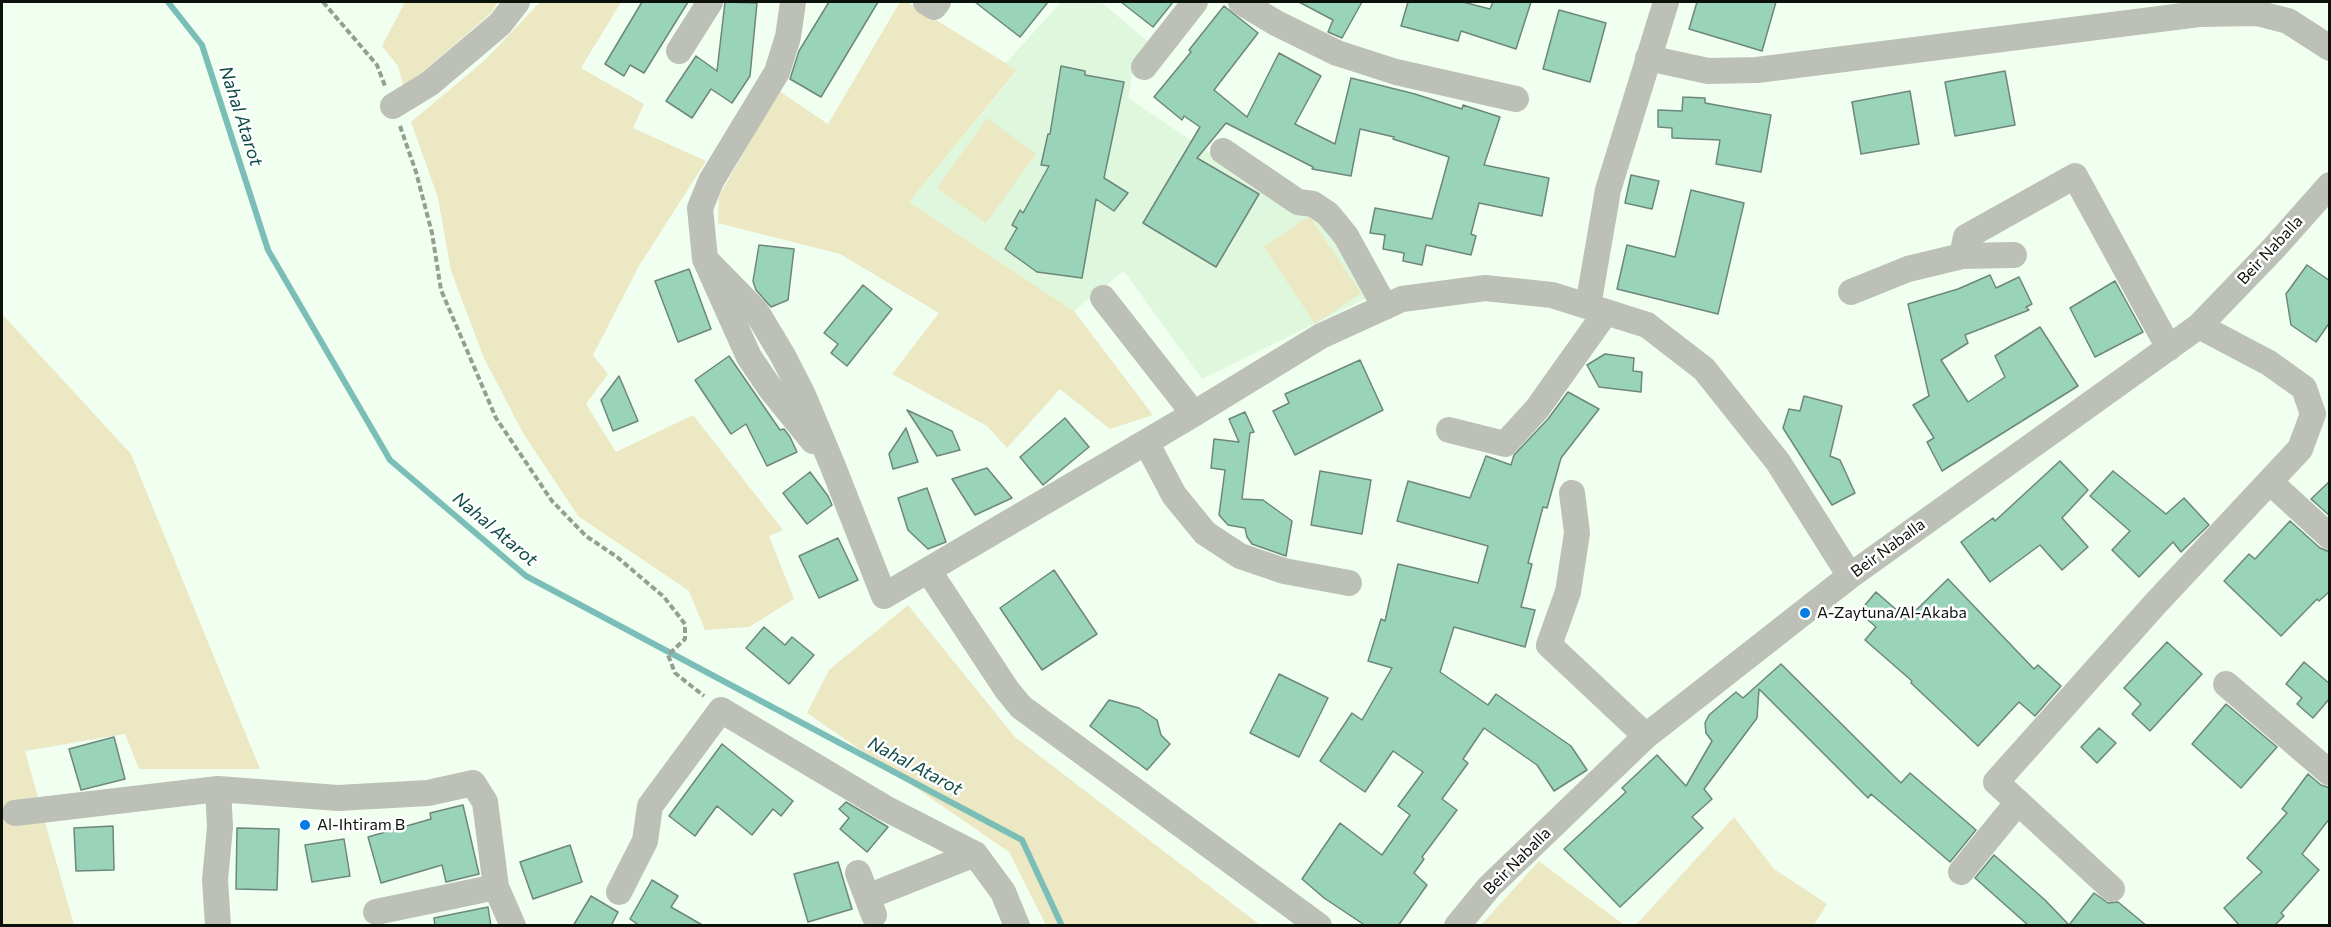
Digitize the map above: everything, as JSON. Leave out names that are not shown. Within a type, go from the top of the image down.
[{"type":"street","points":[[393,106],[429,84],[500,24],[517,2]]},
{"type":"street","points":[[679,51],[710,2]]},
{"type":"street","points":[[793,2],[788,37],[777,72],[711,181],[700,208],[705,259],[756,311],[783,356],[832,464],[884,596],[1194,414],[1321,336],[1402,299],[1485,288],[1552,295],[1647,325],[1704,369],[1778,462],[1850,576]]},
{"type":"street","points":[[926,2],[934,7],[938,2]]},
{"type":"street","points":[[1144,67],[1195,2]]},
{"type":"street","points":[[1240,2],[1276,23],[1337,53],[1396,72],[1516,99]]},
{"type":"street","points":[[1449,430],[1505,444],[1537,409],[1597,309],[1608,190],[1666,2]]},
{"type":"street","points":[[1648,58],[1708,71],[1757,70],[2199,14],[2257,13],[2288,21],[2330,48]]},
{"type":"street","points":[[1223,152],[1298,202],[1313,204],[1328,214],[1346,236],[1385,307]]},
{"type":"street","points":[[1962,256],[1966,237],[2075,176],[2169,348]]},
{"type":"street","name":"Beir Naballa","points":[[1457,926],[1489,887],[1646,736],[1850,576],[2199,326],[2274,248],[2330,185]]},
{"type":"street","points":[[1851,292],[1908,269],[1962,256],[2014,255]]},
{"type":"street","points":[[1103,298],[1194,414]]},
{"type":"street","points":[[2112,890],[1996,782],[2156,603],[2300,449],[2304,441],[2313,414],[2304,388],[2269,363],[2199,326]]},
{"type":"street","points":[[1146,442],[1174,495],[1204,533],[1240,556],[1284,571],[1349,583]]},
{"type":"street","points":[[2270,482],[2330,537]]},
{"type":"street","points":[[1572,493],[1577,533],[1568,592],[1550,645],[1646,736]]},
{"type":"street","points":[[928,570],[1007,690],[1021,707],[1319,926]]},
{"type":"street","points":[[2226,684],[2330,774]]},
{"type":"street","points":[[619,892],[645,841],[650,806],[721,710],[885,808],[975,854],[1003,892],[1017,926]]},
{"type":"street","points":[[15,813],[218,789],[338,798],[428,793],[473,783],[485,802],[496,887],[513,926]]},
{"type":"street","points":[[218,789],[220,827],[215,880],[218,926]]},
{"type":"street","points":[[1961,872],[2018,802]]},
{"type":"street","points":[[866,895],[975,854]]},
{"type":"street","points":[[376,912],[496,887]]},
{"type":"path","points":[[323,2],[377,65],[416,172],[432,233],[441,290],[496,418],[552,501],[585,536],[617,557],[664,597],[685,624],[685,639],[668,655],[675,672],[721,710]]},
{"type":"shaded area","points":[[405,2],[498,2],[491,13],[404,88],[398,66],[382,46]]},
{"type":"shaded area","points":[[540,2],[621,2],[581,68],[644,104],[633,128],[706,161],[639,266],[593,355],[608,374],[586,404],[616,452],[693,415],[783,530],[769,536],[794,599],[749,627],[705,630],[689,591],[578,516],[523,433],[484,358],[451,271],[438,198],[411,122],[485,60]]},
{"type":"shaded area","points":[[900,2],[907,2],[1017,70],[909,202],[1074,311],[1153,415],[1110,429],[1060,389],[1007,448],[987,426],[892,374],[939,313],[840,254],[718,223],[719,196],[779,91],[828,124]]},
{"type":"shaded area","points":[[1061,2],[1101,2],[1152,45],[1134,64],[1128,98],[1292,208],[1313,212],[1329,229],[1367,298],[1202,379],[1124,271],[1074,311],[909,202],[1017,71],[1006,63]]},
{"type":"shaded area","points":[[987,118],[1036,154],[986,223],[937,188]]},
{"type":"shaded area","points":[[1309,216],[1361,293],[1315,324],[1264,247]]},
{"type":"shaded area","points":[[2,314],[131,454],[260,769],[139,769],[125,734],[25,751],[74,925],[2,925]]},
{"type":"shaded area","points":[[908,605],[1015,737],[1260,925],[1046,925],[1009,852],[807,713],[829,670]]},
{"type":"shaded area","points":[[1734,817],[1774,869],[1827,904],[1814,925],[1636,925]]},
{"type":"shaded area","points":[[1539,861],[1624,925],[1481,925]]},
{"type":"building","points":[[642,2],[688,2],[644,73],[630,65],[624,76],[605,64]]},
{"type":"building","points":[[725,2],[757,3],[750,76],[732,103],[711,89],[692,118],[666,101],[696,56],[717,71]]},
{"type":"building","points":[[829,2],[878,2],[821,97],[790,79],[799,51]]},
{"type":"building","points":[[975,2],[1048,2],[1020,37]]},
{"type":"building","points":[[1121,2],[1173,2],[1153,27]]},
{"type":"building","points":[[1299,2],[1362,2],[1342,38],[1328,32],[1333,20]]},
{"type":"building","points":[[1408,2],[1463,2],[1490,9],[1493,2],[1531,2],[1516,49],[1461,31],[1458,41],[1401,26]]},
{"type":"building","points":[[1697,2],[1776,2],[1762,51],[1689,29]]},
{"type":"building","points":[[1224,6],[1258,33],[1214,90],[1247,117],[1279,53],[1321,76],[1295,124],[1335,144],[1351,78],[1415,94],[1462,109],[1463,105],[1500,117],[1484,165],[1549,178],[1542,216],[1479,203],[1471,234],[1476,236],[1471,255],[1426,245],[1422,265],[1403,261],[1404,253],[1383,249],[1385,235],[1370,233],[1375,208],[1432,219],[1449,157],[1393,139],[1394,137],[1360,129],[1351,176],[1312,169],[1313,167],[1226,123],[1197,158],[1259,194],[1216,267],[1143,223],[1200,127],[1184,116],[1182,120],[1154,97],[1191,52],[1189,50]]},
{"type":"building","points":[[1559,10],[1606,23],[1590,82],[1543,69]]},
{"type":"building","points":[[1061,66],[1085,71],[1085,75],[1124,82],[1104,178],[1128,193],[1114,211],[1096,199],[1082,278],[1037,272],[1005,249],[1017,228],[1012,225],[1020,210],[1023,213],[1049,166],[1041,165],[1048,134],[1050,134]]},
{"type":"building","points":[[2005,71],[2015,125],[1955,136],[1945,82]]},
{"type":"building","points":[[1910,91],[1919,144],[1861,154],[1852,102]]},
{"type":"building","points":[[1683,97],[1705,98],[1705,103],[1771,115],[1761,172],[1716,164],[1720,140],[1672,138],[1672,128],[1658,127],[1658,110],[1682,111]]},
{"type":"building","points":[[1631,175],[1659,181],[1652,209],[1625,203]]},
{"type":"building","points":[[1691,190],[1744,203],[1718,314],[1617,289],[1627,245],[1675,257]]},
{"type":"building","points":[[759,245],[794,249],[788,300],[771,307],[756,290],[753,281]]},
{"type":"building","points":[[2307,265],[2330,281],[2330,322],[2316,342],[2291,325],[2286,294]]},
{"type":"building","points":[[689,269],[711,329],[678,342],[655,281]]},
{"type":"building","points":[[1990,275],[1996,288],[2019,277],[2032,304],[2026,307],[2029,310],[1965,335],[1968,343],[1941,360],[1968,402],[2005,377],[1995,356],[2040,327],[2078,386],[1942,471],[1927,442],[1934,438],[1913,405],[1929,396],[1908,304],[1958,289]]},
{"type":"building","points":[[2115,281],[2143,332],[2095,357],[2070,308]]},
{"type":"building","points":[[863,285],[892,309],[847,366],[831,353],[838,344],[824,333]]},
{"type":"building","points":[[1605,354],[1634,358],[1633,371],[1642,372],[1641,392],[1599,387],[1587,365]]},
{"type":"building","points":[[729,356],[780,430],[784,429],[790,437],[797,452],[767,466],[746,424],[731,434],[695,380]]},
{"type":"building","points":[[1360,360],[1383,410],[1295,455],[1273,411],[1289,403],[1285,394]]},
{"type":"building","points":[[619,376],[638,421],[613,431],[601,400]]},
{"type":"building","points":[[1568,392],[1599,409],[1561,458],[1547,508],[1543,507],[1528,563],[1532,564],[1521,607],[1535,610],[1525,647],[1454,627],[1440,672],[1488,705],[1496,694],[1571,746],[1587,770],[1554,791],[1537,765],[1484,728],[1463,759],[1468,763],[1442,799],[1457,810],[1422,857],[1424,859],[1414,873],[1427,885],[1398,926],[1366,926],[1324,898],[1302,879],[1340,823],[1382,855],[1410,815],[1398,806],[1423,772],[1393,751],[1365,792],[1320,761],[1352,713],[1362,720],[1392,668],[1368,661],[1381,619],[1385,621],[1398,564],[1478,583],[1488,546],[1397,521],[1408,481],[1470,498],[1486,456],[1511,465],[1514,455],[1548,419]]},
{"type":"building","points":[[1804,396],[1842,406],[1830,456],[1840,460],[1855,493],[1832,505],[1783,428],[1789,409],[1800,411]]},
{"type":"building","points":[[907,410],[952,431],[960,450],[937,456]]},
{"type":"building","points":[[1245,412],[1254,432],[1250,433],[1242,499],[1263,500],[1292,521],[1286,556],[1252,544],[1245,528],[1228,525],[1219,515],[1225,470],[1211,468],[1214,439],[1239,442],[1229,419]]},
{"type":"building","points":[[1065,418],[1089,447],[1043,485],[1020,457]]},
{"type":"building","points":[[906,428],[918,462],[893,469],[889,454]]},
{"type":"building","points":[[2060,461],[2088,490],[2062,518],[2088,547],[2062,570],[2040,545],[1990,582],[1961,542],[1993,518],[1995,521]]},
{"type":"building","points":[[987,468],[1012,498],[975,515],[952,479]]},
{"type":"building","points":[[1320,471],[1371,480],[1362,534],[1311,525]]},
{"type":"building","points":[[2113,471],[2166,514],[2184,498],[2209,525],[2181,552],[2173,542],[2139,577],[2112,550],[2130,531],[2090,496]]},
{"type":"building","points":[[810,472],[832,505],[807,524],[783,493]]},
{"type":"building","points":[[2330,481],[2330,516],[2311,499]]},
{"type":"building","points":[[927,488],[946,542],[928,549],[908,530],[898,498]]},
{"type":"building","points":[[2290,521],[2320,548],[2330,552],[2330,591],[2319,601],[2317,599],[2281,636],[2224,581],[2249,554],[2255,559]]},
{"type":"building","points":[[838,538],[858,580],[819,598],[799,556]]},
{"type":"building","points":[[1054,570],[1097,634],[1042,670],[1000,608]]},
{"type":"building","points":[[1948,579],[2034,669],[2038,665],[2061,686],[2035,716],[2019,702],[1978,746],[1911,683],[1912,681],[1865,640],[1876,627],[1859,612],[1876,592],[1907,619]]},
{"type":"building","points":[[764,627],[785,645],[792,637],[814,655],[789,684],[746,648]]},
{"type":"building","points":[[2167,642],[2202,674],[2150,731],[2132,714],[2141,704],[2124,688]]},
{"type":"building","points":[[2304,662],[2330,684],[2330,698],[2313,718],[2297,704],[2302,698],[2286,684]]},
{"type":"building","points":[[1781,664],[1901,783],[1910,773],[1976,830],[1950,862],[1871,794],[1868,798],[1759,689],[1757,718],[1704,789],[1712,799],[1692,817],[1703,828],[1620,907],[1564,849],[1626,792],[1622,788],[1657,755],[1686,786],[1712,741],[1706,733],[1705,723],[1709,715],[1736,692],[1743,698]]},
{"type":"building","points":[[1279,674],[1328,698],[1299,757],[1250,733]]},
{"type":"building","points":[[1109,700],[1139,708],[1157,720],[1161,735],[1170,744],[1147,770],[1090,726]]},
{"type":"building","points":[[2226,704],[2277,747],[2241,788],[2192,744]]},
{"type":"building","points":[[2099,728],[2116,743],[2097,763],[2081,747]]},
{"type":"building","points":[[114,737],[125,779],[81,790],[69,749]]},
{"type":"building","points":[[722,744],[793,801],[781,816],[773,809],[752,835],[717,806],[695,836],[669,816]]},
{"type":"building","points":[[2308,774],[2321,785],[2330,788],[2330,818],[2302,854],[2319,870],[2281,913],[2284,916],[2274,926],[2240,926],[2224,908],[2262,872],[2247,858],[2287,813],[2282,809]]},
{"type":"building","points":[[846,802],[888,827],[867,852],[840,829],[849,818],[839,809]]},
{"type":"building","points":[[463,805],[479,874],[446,882],[442,865],[381,883],[368,837],[431,819],[430,813]]},
{"type":"building","points":[[113,826],[114,870],[76,871],[74,828]]},
{"type":"building","points":[[237,828],[279,829],[277,890],[236,889]]},
{"type":"building","points":[[344,839],[350,876],[312,882],[305,845]]},
{"type":"building","points":[[570,845],[582,882],[533,899],[520,862]]},
{"type":"building","points":[[1994,855],[2045,900],[2069,925],[2094,893],[2108,903],[2118,902],[2147,926],[2029,926],[1975,878]]},
{"type":"building","points":[[838,862],[852,909],[808,922],[794,874]]},
{"type":"building","points":[[652,880],[678,896],[671,907],[704,926],[640,926],[630,919]]},
{"type":"building","points":[[591,896],[618,912],[611,926],[573,926]]},
{"type":"building","points":[[488,907],[491,926],[435,926],[434,918]]},
{"type":"waterway","name":"Nahal Atarot","points":[[168,2],[202,45],[268,250],[390,460],[526,576],[1022,840],[1062,926]]},
{"type":"place","name":"A-Zaytuna/Al-Akaba","points":[[1805,613]]},
{"type":"place","name":"Al-Ihtiram B","points":[[305,825]]}]
